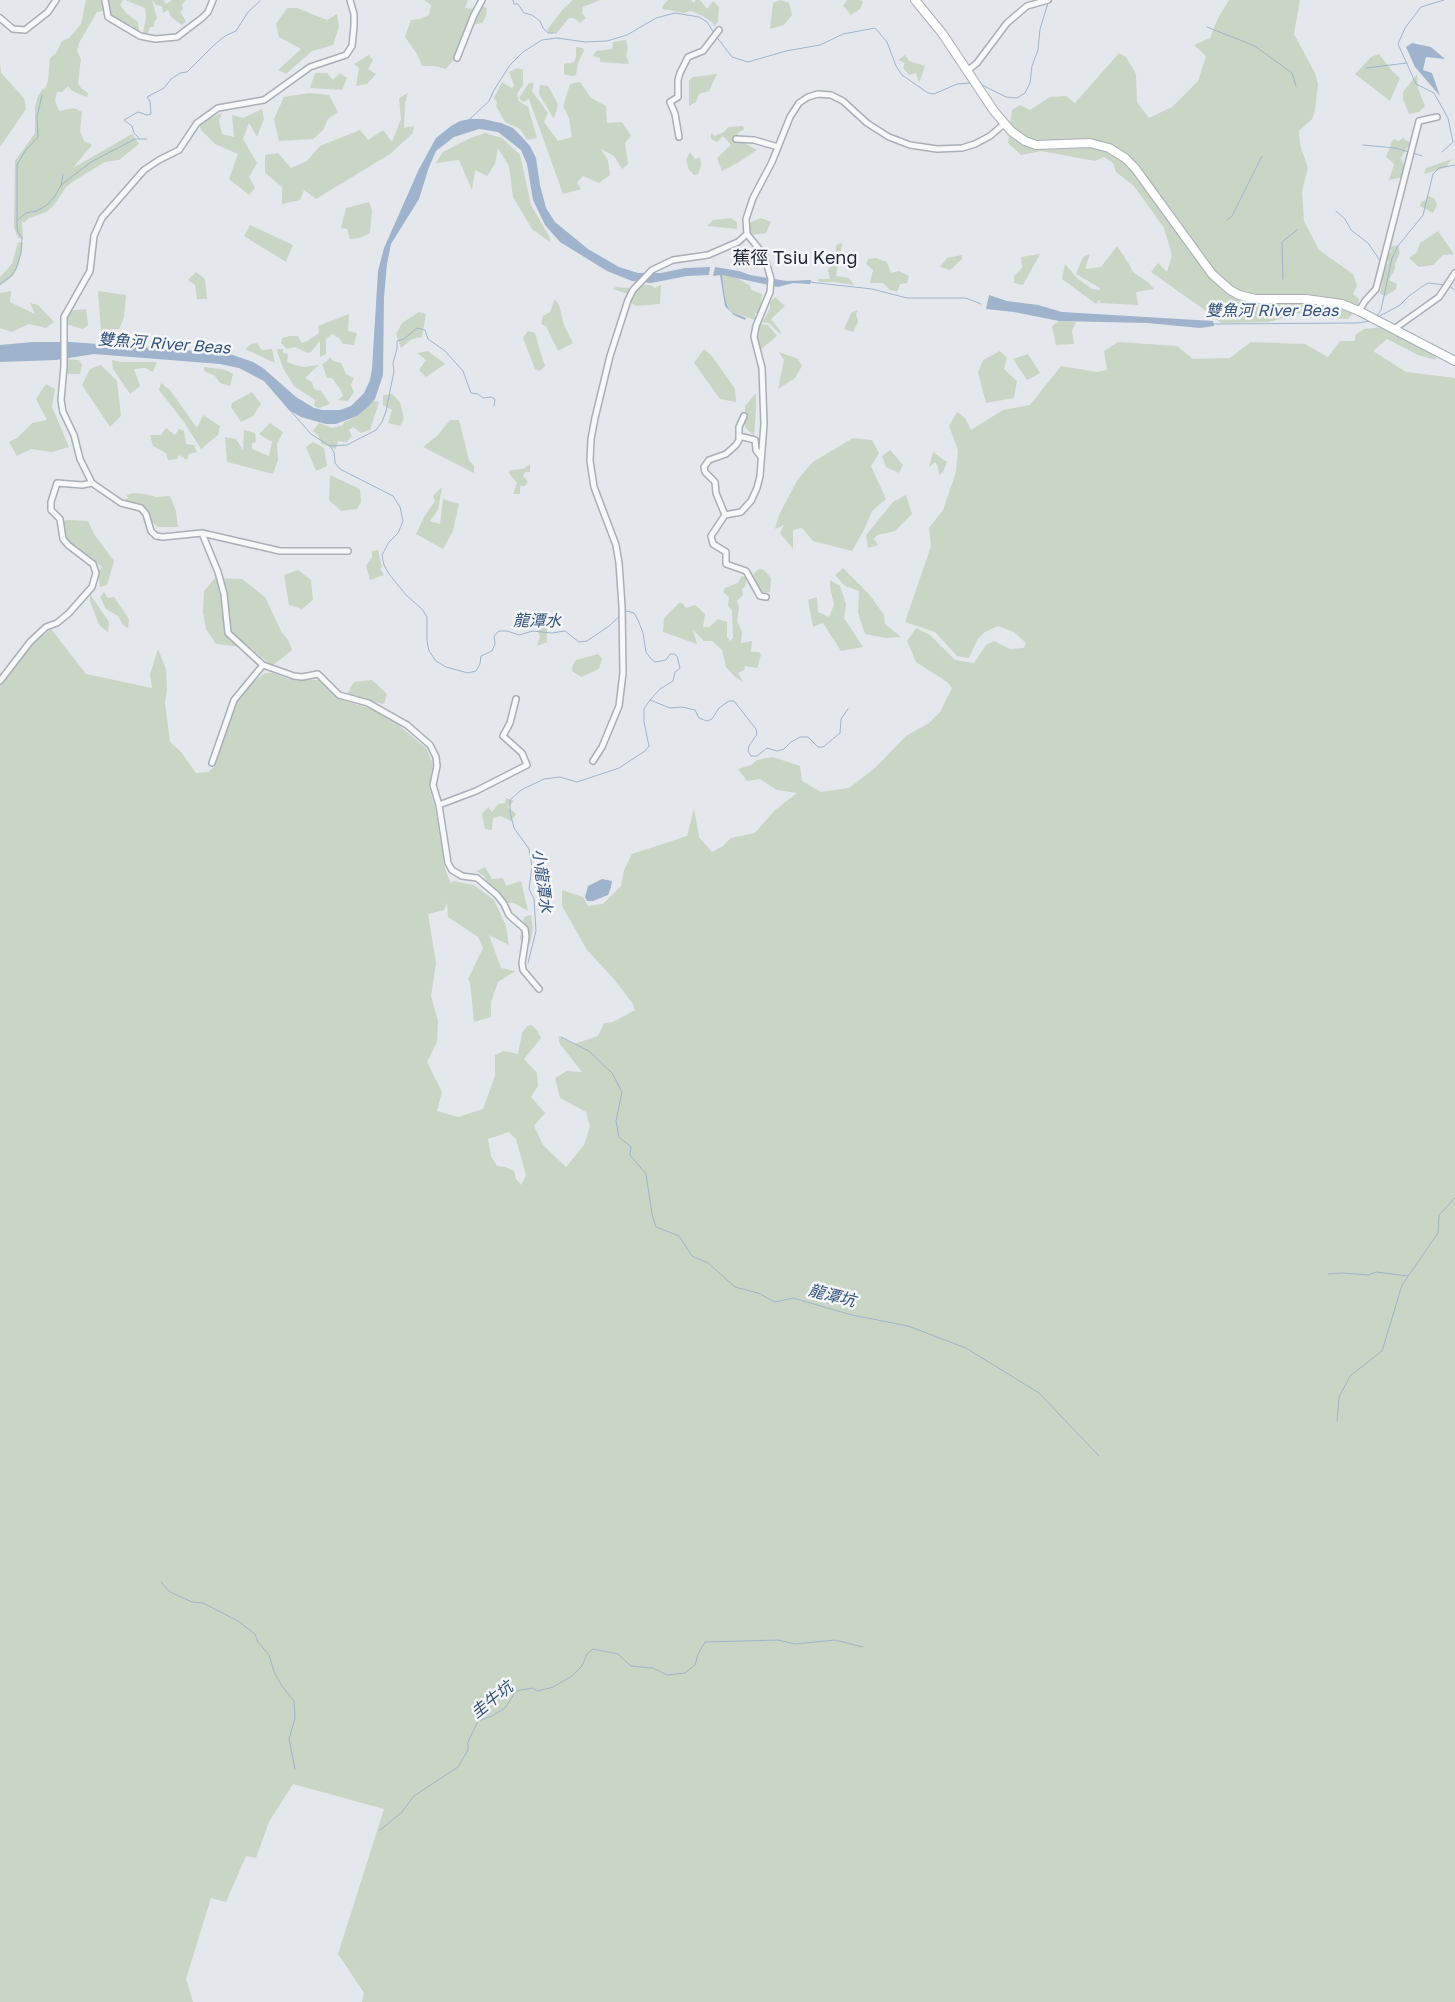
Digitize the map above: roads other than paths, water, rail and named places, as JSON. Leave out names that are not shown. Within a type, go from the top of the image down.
[{"type":"main road","points":[[915,0],[923,4],[1004,124],[1018,137],[1032,144],[1044,146],[1086,142],[1109,148],[1125,158],[1135,168],[1222,285],[1234,293],[1255,299],[1325,301],[1362,312],[1455,361]]},
{"type":"street","points":[[0,18],[13,29],[25,30],[48,12],[56,0]]},
{"type":"street","points":[[105,0],[108,17],[140,36],[155,39],[177,36],[202,18],[208,12],[213,0]]},
{"type":"street","points":[[348,551],[280,551],[202,533],[156,536],[151,531],[143,510],[121,503],[92,483],[80,459],[72,429],[61,406],[66,312],[90,270],[94,236],[98,224],[107,211],[144,170],[158,160],[179,150],[197,123],[218,108],[264,100],[310,67],[346,55],[352,46],[354,26],[354,14],[350,0]]},
{"type":"street","points":[[457,58],[482,0]]},
{"type":"street","points":[[967,71],[981,57],[1004,26],[1027,6],[1048,0]]},
{"type":"street","points":[[679,137],[675,114],[670,102],[678,97],[678,80],[683,65],[688,57],[703,50],[718,30]]},
{"type":"street","points":[[725,514],[737,513],[746,507],[754,496],[760,476],[762,457],[764,424],[762,368],[754,337],[756,326],[771,287],[770,275],[764,255],[748,234],[745,224],[748,210],[790,117],[799,103],[808,97],[818,94],[840,98],[877,130],[895,140],[920,148],[942,150],[966,147],[986,138],[1004,124]]},
{"type":"street","points":[[1362,312],[1365,301],[1376,289],[1418,123],[1422,120],[1437,117]]},
{"type":"street","points":[[736,139],[754,140],[778,146]]},
{"type":"street","points":[[592,761],[602,746],[620,706],[623,673],[622,606],[616,545],[594,487],[590,461],[591,440],[599,395],[622,318],[633,290],[652,270],[673,260],[708,255],[738,242],[748,234]]},
{"type":"street","points":[[1394,329],[1439,297],[1445,291],[1455,273]]},
{"type":"street","points":[[725,514],[716,494],[715,482],[705,472],[704,467],[709,460],[726,454],[731,450],[739,436],[739,427],[744,416]]},
{"type":"street","points":[[739,436],[755,440],[757,443],[756,450],[762,457]]},
{"type":"street","points":[[0,681],[30,642],[46,627],[57,623],[70,613],[92,587],[96,573],[93,564],[63,539],[60,520],[51,510],[51,502],[57,483],[82,485],[92,483]]},
{"type":"street","points":[[725,514],[711,536],[711,541],[726,552],[726,564],[746,571],[760,596],[766,597]]},
{"type":"street","points":[[202,533],[215,563],[222,586],[228,633],[264,665],[294,676],[318,674],[339,695],[368,703],[407,725],[430,745],[438,766],[433,785],[439,805],[448,862],[452,870],[462,876],[477,878],[496,895],[504,904],[509,915],[525,929],[523,970],[539,989]]},
{"type":"street","points":[[212,763],[234,700],[264,665]]},
{"type":"street","points":[[439,805],[476,791],[527,764],[522,753],[503,736],[510,723],[516,699]]},
{"type":"water","points":[[1412,43],[1431,47],[1445,59],[1426,57],[1423,70],[1432,73],[1440,96],[1415,67],[1406,47]]},
{"type":"water","points":[[483,119],[501,123],[513,128],[521,136],[530,146],[536,158],[546,208],[555,222],[588,249],[619,267],[638,273],[661,273],[685,268],[710,267],[709,275],[687,276],[651,283],[632,281],[607,271],[560,242],[545,225],[533,200],[527,164],[521,150],[498,132],[479,129],[454,137],[436,151],[419,199],[391,244],[384,297],[383,375],[375,399],[357,416],[336,424],[326,424],[301,417],[289,410],[264,381],[239,368],[220,364],[94,354],[56,360],[0,362],[0,345],[33,342],[70,342],[227,353],[253,362],[263,368],[296,397],[314,408],[340,410],[351,406],[364,393],[370,380],[378,271],[384,248],[419,169],[436,138],[451,126],[460,121]]},
{"type":"water","points":[[715,267],[787,281],[811,280],[810,284],[793,283],[778,287],[722,275],[725,298],[731,312],[725,306],[720,275],[713,276]]},
{"type":"water","points":[[989,295],[1007,301],[1038,305],[1062,312],[1213,321],[1214,326],[1200,328],[1147,323],[1059,321],[1014,312],[986,309]]},
{"type":"water","points":[[731,312],[746,318],[745,320]]},
{"type":"water","points":[[602,879],[612,881],[608,895],[593,901],[587,901],[585,897],[588,886]]},
{"type":"waterway","points":[[513,0],[514,4],[518,4],[524,13],[532,15],[540,21],[548,33],[553,33]]},
{"type":"waterway","points":[[1442,152],[1453,142],[1448,118],[1434,93],[1416,84],[1398,44],[1405,28],[1421,7],[1444,0]]},
{"type":"waterway","points":[[139,138],[134,133],[132,126],[124,120],[138,112],[147,115],[151,114],[150,101],[147,97],[164,88],[171,79],[180,73],[187,72],[213,46],[225,36],[236,31],[248,12],[260,1]]},
{"type":"waterway","points":[[980,84],[1006,97],[1017,98],[1025,93],[1030,83],[1032,66],[1038,50],[1040,29],[1048,3]]},
{"type":"waterway","points":[[470,119],[489,101],[510,65],[523,52],[542,40],[557,38],[585,42],[607,41],[627,35],[656,18],[675,13],[699,17],[707,22],[714,33]]},
{"type":"waterway","points":[[1207,27],[1255,46],[1292,73],[1296,86]]},
{"type":"waterway","points":[[716,36],[732,57],[748,62],[786,51],[820,45],[843,34],[875,28],[887,42],[896,66],[902,75],[928,93],[934,94],[957,84],[970,83]]},
{"type":"waterway","points":[[1366,68],[1407,63]]},
{"type":"waterway","points":[[0,284],[11,276],[16,269],[21,253],[22,238],[17,227],[17,165],[25,151],[38,137],[37,117],[42,95]]},
{"type":"waterway","points":[[18,220],[26,213],[37,211],[47,205],[61,185],[91,162],[135,139],[147,139]]},
{"type":"waterway","points":[[1363,145],[1395,148],[1409,152]]},
{"type":"waterway","points":[[1413,153],[1422,156]]},
{"type":"waterway","points":[[1227,220],[1232,216],[1262,156]]},
{"type":"waterway","name":"雙魚河 River Beas","points":[[1376,317],[1381,310],[1392,258],[1398,246],[1423,215],[1433,174],[1439,168],[1455,165]]},
{"type":"waterway","points":[[61,186],[63,174]]},
{"type":"waterway","points":[[1336,211],[1345,219],[1351,230],[1368,243],[1381,262]]},
{"type":"waterway","points":[[1283,279],[1282,242],[1297,230]]},
{"type":"waterway","name":"雙魚河 River Beas","points":[[809,282],[872,289],[907,298],[966,298],[981,304]]},
{"type":"waterway","points":[[1378,317],[1400,305],[1409,296],[1428,283],[1445,285]]},
{"type":"waterway","points":[[1449,286],[1455,290]]},
{"type":"waterway","name":"雙魚河 River Beas","points":[[1213,324],[1357,323],[1371,321]]},
{"type":"waterway","points":[[330,446],[347,445],[376,430],[382,422],[394,371],[393,363],[397,341],[404,339],[417,328],[425,330],[428,339],[445,351],[463,371],[471,393],[478,394],[483,398],[491,397],[495,399],[494,406]]},
{"type":"waterway","name":"龍潭水","points":[[289,409],[311,434],[330,446],[334,452],[335,463],[340,469],[393,496],[400,507],[403,521],[398,533],[389,542],[382,555],[384,565],[406,595],[422,609],[427,617],[429,651],[436,661],[446,667],[468,673],[476,671],[480,664],[481,656],[492,651],[495,644],[494,636],[499,631],[507,631],[519,635],[533,631],[552,633],[565,631],[579,642],[587,641],[621,615]]},
{"type":"waterway","name":"小龍潭水","points":[[528,963],[536,931],[534,899],[529,889],[532,866],[529,849],[514,828],[510,812],[510,800],[521,790],[544,779],[560,777],[577,782],[619,768],[645,751],[649,746],[644,722],[644,709],[660,689],[673,681],[675,672],[680,668],[677,656],[674,654],[670,654],[666,660],[655,662],[651,659],[646,652],[643,633],[634,613],[627,611],[624,613]]},
{"type":"waterway","points":[[650,700],[670,708],[682,707],[695,710],[699,718],[707,721],[712,719],[719,708],[729,701],[734,701],[756,729],[757,734],[748,751],[751,756],[757,756],[767,748],[777,751],[784,749],[800,737],[808,737],[818,747],[823,747],[840,733],[841,719],[848,709]]},
{"type":"waterway","name":"龍潭坑","points":[[561,1037],[589,1051],[612,1073],[622,1092],[616,1121],[619,1137],[631,1147],[630,1155],[646,1174],[652,1214],[656,1227],[679,1236],[692,1256],[708,1263],[735,1287],[758,1293],[775,1302],[793,1298],[852,1315],[908,1326],[966,1348],[1039,1393],[1099,1456]]},
{"type":"waterway","points":[[1337,1421],[1339,1397],[1350,1376],[1382,1351],[1402,1285],[1438,1233],[1439,1215],[1455,1198]]},
{"type":"waterway","points":[[1328,1274],[1368,1275],[1376,1272],[1408,1276]]},
{"type":"waterway","points":[[161,1582],[170,1592],[192,1602],[203,1603],[238,1621],[255,1634],[258,1642],[269,1655],[275,1674],[294,1701],[295,1718],[289,1739],[295,1769]]},
{"type":"waterway","name":"圭牛坑","points":[[380,1830],[401,1813],[414,1796],[458,1767],[468,1750],[468,1742],[478,1721],[492,1716],[505,1708],[516,1691],[532,1688],[538,1691],[553,1687],[572,1676],[582,1666],[587,1654],[593,1649],[618,1654],[631,1666],[653,1668],[667,1675],[685,1673],[695,1665],[698,1654],[705,1642],[778,1640],[795,1644],[835,1640],[863,1647]]},
{"type":"district","name":"蕉徑 Tsiu Keng","points":[[795,258]]}]
